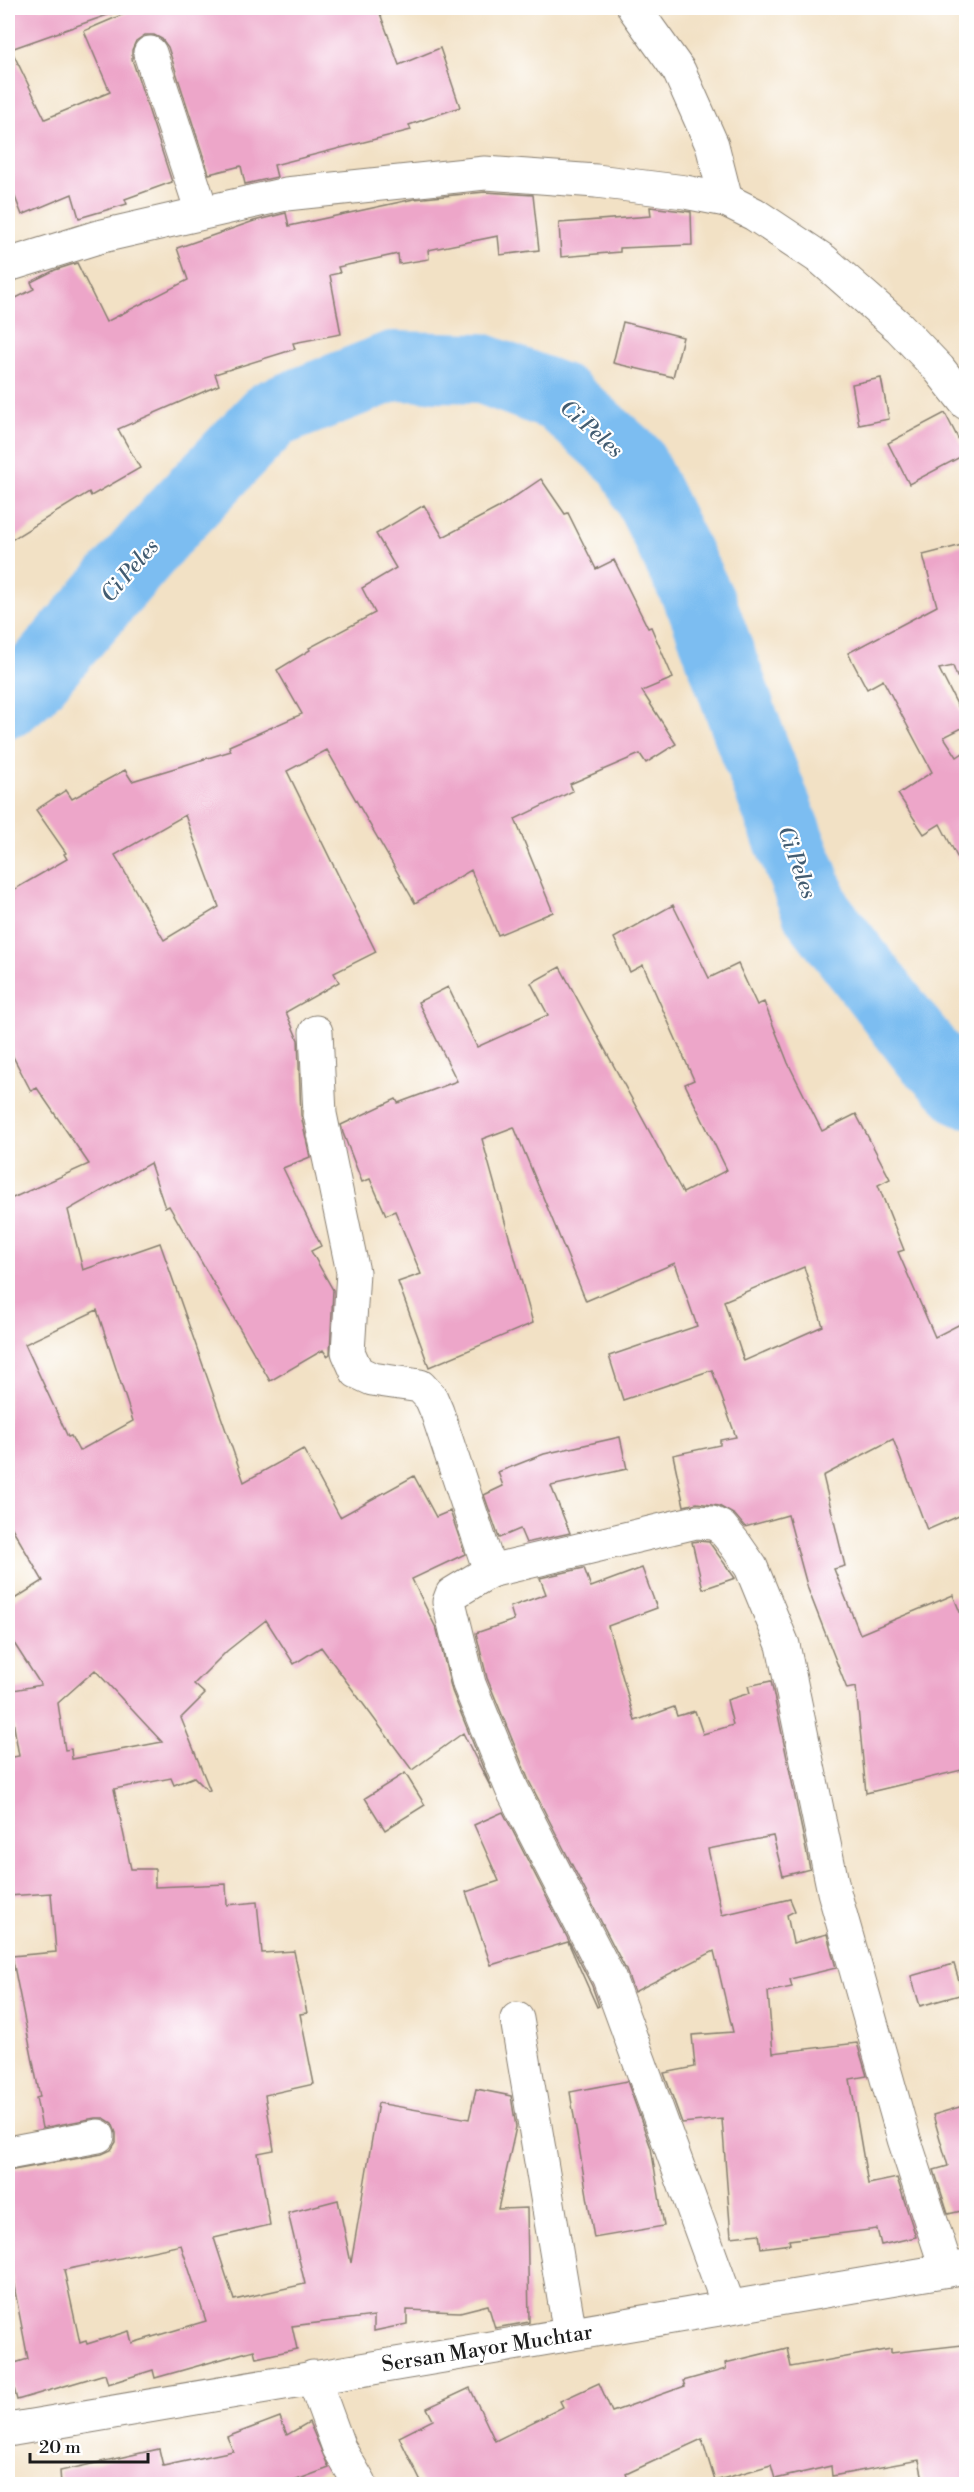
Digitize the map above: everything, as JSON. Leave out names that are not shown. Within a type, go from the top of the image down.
[{"type":"street","points":[[634,8],[679,71],[712,145],[726,200]]},
{"type":"street","points":[[150,53],[202,212]]},
{"type":"street","points":[[8,265],[98,237],[286,194],[485,173],[596,181],[685,192],[726,200],[754,214],[823,260],[899,327],[939,369],[966,403]]},
{"type":"street","points":[[316,1032],[320,1114],[353,1272],[348,1352],[357,1372],[363,1376],[420,1386],[431,1398],[490,1571]]},
{"type":"street","points":[[729,2307],[609,1978],[512,1789],[469,1684],[449,1602],[452,1594],[490,1571],[696,1522],[712,1522],[721,1527],[751,1567],[783,1645],[834,1892],[904,2139],[956,2269]]},
{"type":"street","points":[[517,2019],[570,2334]]},
{"type":"street","points":[[8,2153],[98,2136]]},
{"type":"street","name":"Sersan Mayor Muchtar","points":[[8,2430],[956,2269]]},
{"type":"street","points":[[313,2377],[339,2448],[360,2484]]},
{"type":"building","points":[[8,8],[115,8],[116,12],[11,49],[45,119],[110,92],[84,31],[138,8],[378,8],[399,65],[440,48],[460,107],[409,125],[411,130],[274,165],[277,177],[245,184],[241,166],[209,174],[168,47],[162,39],[154,35],[145,35],[136,41],[132,50],[132,59],[172,182],[125,199],[127,204],[79,218],[72,194],[22,215],[8,179]]},
{"type":"building","points":[[485,192],[533,195],[539,250],[500,255],[498,236],[428,250],[429,259],[399,264],[398,254],[338,267],[340,273],[330,275],[341,334],[293,343],[295,349],[215,374],[219,385],[118,429],[140,468],[91,496],[89,492],[8,542],[8,302],[34,289],[31,282],[55,270],[77,263],[106,322],[188,280],[177,248],[254,221],[286,213],[289,226],[414,199]]},
{"type":"building","points":[[650,207],[691,212],[692,245],[620,248],[620,252],[561,257],[559,223],[651,216]]},
{"type":"building","points":[[623,322],[683,337],[673,377],[613,363]]},
{"type":"building","points":[[881,378],[889,419],[859,425],[852,384]]},
{"type":"building","points":[[945,413],[966,454],[909,484],[888,443]]},
{"type":"building","points":[[541,479],[565,514],[568,513],[596,569],[614,560],[648,628],[651,627],[673,678],[642,691],[676,744],[646,763],[640,754],[570,784],[573,791],[515,819],[553,912],[498,935],[471,870],[415,903],[327,750],[287,771],[376,952],[334,973],[339,982],[286,1012],[298,1040],[301,1115],[310,1157],[283,1168],[321,1246],[311,1251],[333,1290],[330,1354],[327,1356],[323,1350],[270,1381],[169,1206],[165,1208],[150,1163],[68,1210],[83,1270],[160,1243],[244,1482],[303,1449],[340,1517],[414,1476],[436,1517],[450,1511],[465,1554],[412,1579],[437,1630],[452,1691],[492,1790],[463,1733],[412,1770],[321,1647],[294,1664],[266,1620],[227,1651],[194,1684],[205,1694],[181,1718],[210,1790],[208,1791],[194,1777],[174,1785],[171,1778],[114,1789],[131,1869],[155,1869],[155,1887],[226,1884],[227,1905],[257,1902],[262,1953],[294,1951],[307,2013],[300,2014],[314,2084],[265,2095],[274,2150],[258,2153],[270,2225],[214,2238],[234,2300],[305,2284],[288,2213],[338,2200],[351,2263],[378,2103],[469,2119],[476,2089],[511,2096],[516,2127],[498,2209],[527,2208],[529,2322],[495,2328],[488,2305],[460,2312],[407,2310],[407,2324],[374,2331],[374,2316],[292,2326],[297,2349],[256,2358],[254,2350],[155,2378],[153,2370],[108,2384],[105,2374],[17,2400],[8,2365],[28,2359],[8,2255],[8,2171],[102,2154],[111,2150],[116,2142],[116,2133],[112,2123],[104,2118],[42,2128],[36,2098],[40,2097],[12,1956],[56,1952],[51,1893],[8,1896],[8,1758],[19,1756],[8,1691],[41,1685],[8,1634],[8,1603],[43,1581],[8,1521],[8,1200],[89,1164],[37,1088],[31,1091],[8,1047],[8,893],[67,859],[64,854],[66,853],[36,810],[66,790],[72,799],[125,770],[132,781],[231,751],[229,746],[302,714],[277,670],[310,650],[309,648],[375,613],[362,588],[396,568],[376,534],[424,505],[443,537],[498,508]],"holes":[[[185,815],[219,907],[164,940],[115,855]],[[97,1310],[133,1421],[79,1451],[71,1436],[68,1437],[25,1344]],[[95,1670],[162,1742],[72,1759],[71,1749],[65,1750],[58,1703]],[[181,2245],[206,2321],[132,2343],[129,2331],[87,2344],[86,2341],[80,2343],[64,2270]]]},
{"type":"building","points":[[966,544],[966,676],[957,677],[953,666],[939,669],[966,722],[966,726],[944,737],[957,757],[966,751],[966,874],[940,824],[924,834],[898,794],[932,772],[883,680],[867,689],[848,653],[937,606],[923,555]]},
{"type":"building","points":[[673,905],[709,978],[738,964],[757,1005],[764,1002],[788,1063],[822,1131],[856,1114],[890,1179],[878,1185],[904,1250],[898,1252],[935,1337],[966,1321],[966,1513],[927,1530],[893,1439],[823,1476],[845,1566],[834,1569],[860,1634],[953,1595],[966,1627],[966,1769],[866,1793],[856,1687],[847,1689],[808,1589],[788,1515],[745,1527],[735,1515],[719,1506],[697,1503],[684,1506],[673,1455],[720,1445],[720,1440],[736,1437],[712,1370],[623,1400],[609,1356],[697,1326],[675,1263],[586,1301],[514,1127],[482,1139],[533,1323],[429,1367],[398,1282],[421,1274],[395,1211],[386,1215],[370,1179],[362,1182],[341,1125],[396,1099],[398,1103],[457,1081],[418,1002],[448,987],[477,1047],[548,1015],[531,983],[560,967],[683,1193],[727,1170],[685,1084],[694,1080],[643,965],[630,972],[614,938]],"holes":[[[804,1267],[823,1326],[744,1361],[724,1301]]]},
{"type":"building","points":[[620,1437],[627,1469],[551,1486],[570,1533],[526,1543],[520,1529],[499,1538],[484,1495],[503,1486],[498,1472],[544,1454]]},
{"type":"building","points":[[692,1542],[709,1542],[735,1578],[703,1589]]},
{"type":"building","points":[[584,1568],[591,1587],[642,1568],[657,1608],[608,1626],[635,1721],[674,1707],[677,1716],[695,1711],[703,1734],[733,1725],[727,1700],[750,1693],[748,1686],[771,1681],[810,1869],[783,1876],[773,1836],[708,1849],[722,1915],[790,1899],[795,1911],[787,1915],[793,1943],[827,1934],[836,1968],[790,1979],[792,1987],[768,1992],[773,2053],[857,2043],[867,2076],[850,2079],[868,2184],[897,2178],[916,2237],[881,2245],[877,2229],[789,2240],[790,2244],[761,2248],[759,2234],[731,2237],[722,2119],[682,2123],[664,2073],[695,2067],[692,2035],[733,2032],[714,1951],[634,1992],[626,1970],[529,1781],[487,1678],[476,1633],[514,1620],[510,1607],[546,1594],[540,1578]]},
{"type":"building","points":[[405,1773],[425,1805],[385,1830],[365,1798]]},
{"type":"building","points":[[503,1812],[592,1986],[599,2006],[597,2007],[568,1942],[491,1965],[466,1892],[499,1881],[474,1825]]},
{"type":"building","points":[[954,1964],[963,1994],[920,2006],[911,1976]]},
{"type":"building","points":[[627,2081],[651,2148],[664,2226],[594,2238],[570,2092]]},
{"type":"building","points":[[966,2105],[966,2210],[948,2214],[934,2170],[948,2166],[933,2115]]},
{"type":"building","points":[[962,2345],[966,2385],[966,2484],[924,2484],[919,2460],[832,2476],[831,2466],[775,2479],[771,2465],[715,2481],[702,2439],[626,2474],[630,2484],[422,2484],[399,2437],[433,2420],[427,2408],[470,2388],[495,2441],[563,2407],[560,2401],[599,2383],[612,2412],[685,2386],[683,2381],[726,2369],[725,2363],[787,2348],[791,2367],[891,2349],[891,2353]]},
{"type":"building","points":[[280,2417],[287,2435],[309,2422],[329,2468],[286,2484],[61,2484],[60,2471],[159,2449],[163,2466],[233,2451],[227,2437]]},
{"type":"waterway","name":"Ci Peles","points":[[8,703],[27,687],[173,518],[272,414],[393,366],[480,368],[560,398],[631,461],[703,608],[817,912],[927,1054],[966,1093]]}]
